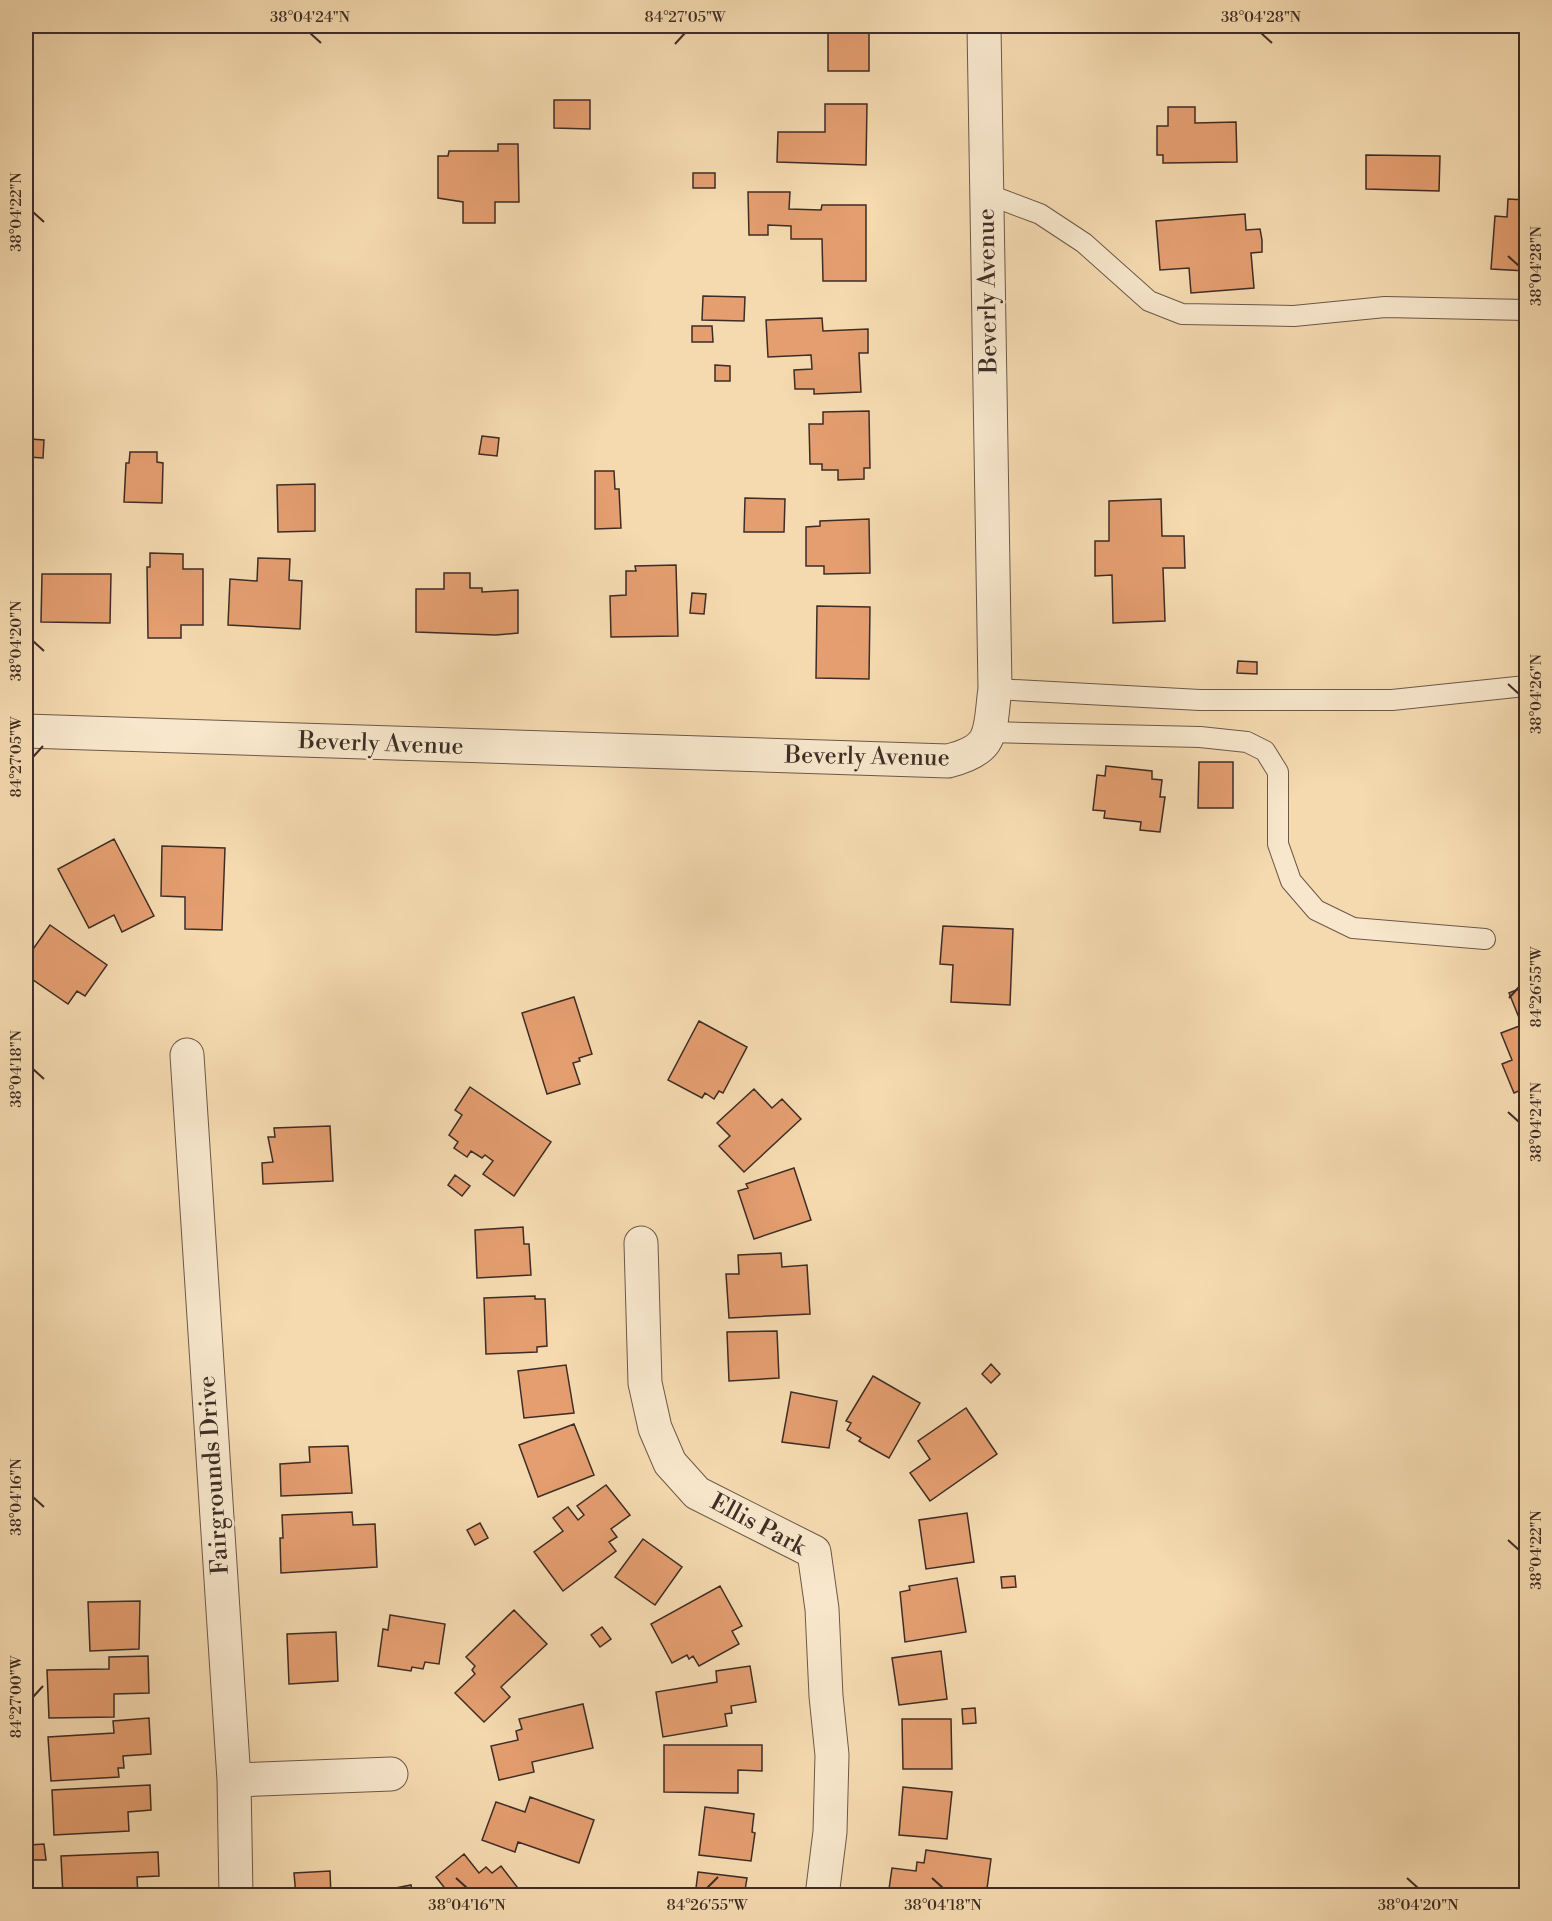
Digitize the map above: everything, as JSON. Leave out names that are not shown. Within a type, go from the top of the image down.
[{"type":"street","name":"Beverly Avenue","points":[[26,731],[948,761],[967,756],[983,746],[989,732],[995,689],[984,26]]},
{"type":"street","name":"Fairgrounds Drive","points":[[187,1055],[234,1779],[236,1896]]},
{"type":"street","name":"Ellis Park","points":[[641,1244],[645,1383],[655,1428],[670,1463],[697,1493],[814,1552],[822,1609],[826,1696],[832,1755],[830,1832],[822,1896]]},
{"type":"street","points":[[234,1779],[391,1774]]},
{"type":"lane","points":[[987,194],[1040,214],[1084,243],[1149,301],[1182,314],[1294,316],[1385,307],[1527,310]]},
{"type":"lane","points":[[995,689],[1200,700],[1368,700],[1527,686]]},
{"type":"lane","points":[[989,732],[1200,736],[1247,742],[1265,751],[1278,772],[1278,844],[1291,881],[1317,910],[1353,928],[1485,939]]},
{"type":"building","points":[[821,26],[869,26],[869,71],[828,71],[828,33],[821,33]]},
{"type":"building","points":[[554,100],[590,100],[590,129],[554,128]]},
{"type":"building","points":[[825,104],[867,104],[866,165],[777,162],[778,132],[825,132]]},
{"type":"building","points":[[1168,107],[1195,107],[1195,123],[1236,122],[1237,162],[1163,163],[1163,155],[1157,155],[1157,126],[1168,126]]},
{"type":"building","points":[[498,144],[518,144],[519,202],[495,202],[495,223],[463,223],[463,202],[438,198],[438,156],[448,156],[449,151],[498,151]]},
{"type":"building","points":[[1366,155],[1440,156],[1439,191],[1366,189]]},
{"type":"building","points":[[693,173],[715,173],[715,188],[693,188]]},
{"type":"building","points":[[748,192],[790,192],[789,209],[821,210],[822,205],[866,205],[866,281],[823,281],[822,239],[791,239],[791,226],[768,225],[768,235],[749,235]]},
{"type":"building","points":[[1508,199],[1526,200],[1526,271],[1491,269],[1495,216],[1507,217]]},
{"type":"building","points":[[1245,214],[1246,230],[1260,229],[1262,240],[1262,252],[1251,253],[1254,288],[1191,293],[1189,268],[1160,270],[1156,221]]},
{"type":"building","points":[[703,296],[745,297],[744,321],[702,320]]},
{"type":"building","points":[[822,318],[823,331],[868,329],[868,353],[859,353],[861,392],[814,394],[814,389],[795,389],[794,370],[812,369],[811,355],[768,357],[766,320]]},
{"type":"building","points":[[692,326],[712,326],[713,342],[692,342]]},
{"type":"building","points":[[715,365],[730,366],[730,381],[715,381]]},
{"type":"building","points":[[869,411],[870,468],[864,468],[864,479],[838,480],[838,470],[822,470],[822,464],[810,464],[809,424],[823,424],[823,412]]},
{"type":"building","points":[[482,436],[499,438],[497,456],[479,454]]},
{"type":"building","points":[[30,439],[44,440],[43,458],[29,457]]},
{"type":"building","points":[[130,452],[157,452],[157,462],[163,463],[162,503],[124,502],[126,463],[129,463]]},
{"type":"building","points":[[595,471],[614,471],[615,489],[619,489],[621,528],[595,529]]},
{"type":"building","points":[[315,484],[315,531],[278,532],[277,485]]},
{"type":"building","points":[[745,498],[785,499],[784,532],[744,532]]},
{"type":"building","points":[[1161,499],[1162,536],[1184,536],[1185,568],[1163,568],[1165,621],[1113,623],[1112,575],[1095,576],[1095,541],[1109,541],[1109,501]]},
{"type":"building","points":[[869,519],[870,573],[824,574],[824,566],[806,566],[806,527],[820,526],[820,521]]},
{"type":"building","points":[[150,553],[183,554],[183,569],[203,569],[203,625],[181,625],[181,638],[148,638],[147,567],[150,567]]},
{"type":"building","points":[[258,558],[290,559],[289,580],[302,581],[300,629],[228,625],[230,579],[257,581]]},
{"type":"building","points":[[676,565],[678,636],[611,637],[610,596],[626,595],[626,571],[636,571],[635,566]]},
{"type":"building","points":[[444,573],[470,573],[470,588],[482,588],[482,592],[518,590],[518,633],[496,635],[416,632],[416,589],[444,589]]},
{"type":"building","points":[[42,574],[111,574],[110,623],[41,622]]},
{"type":"building","points":[[692,593],[706,594],[704,614],[690,613]]},
{"type":"building","points":[[817,606],[870,607],[869,679],[816,678]]},
{"type":"building","points":[[1238,661],[1257,662],[1257,674],[1237,673]]},
{"type":"building","points":[[1199,762],[1233,762],[1233,808],[1198,808]]},
{"type":"building","points":[[1106,766],[1152,771],[1152,779],[1162,780],[1160,797],[1165,797],[1160,832],[1140,830],[1141,822],[1104,818],[1105,811],[1093,810],[1097,775],[1105,776]]},
{"type":"building","points":[[114,839],[154,916],[122,932],[114,915],[89,928],[58,869]]},
{"type":"building","points":[[162,846],[225,848],[222,930],[185,929],[185,897],[161,896]]},
{"type":"building","points":[[50,925],[107,965],[85,996],[77,991],[68,1004],[26,975],[26,959]]},
{"type":"building","points":[[943,926],[1013,929],[1010,1005],[951,1002],[953,965],[940,964]]},
{"type":"building","points":[[1526,986],[1526,1088],[1514,1093],[1502,1064],[1512,1060],[1501,1033],[1522,1025],[1509,993]]},
{"type":"building","points":[[574,997],[592,1054],[579,1058],[580,1061],[573,1063],[580,1084],[547,1094],[522,1013]]},
{"type":"building","points":[[699,1021],[747,1047],[723,1093],[719,1091],[714,1099],[705,1093],[702,1098],[668,1080]]},
{"type":"building","points":[[470,1087],[551,1142],[514,1196],[483,1174],[493,1161],[485,1155],[482,1158],[471,1151],[467,1157],[454,1148],[458,1142],[449,1135],[462,1115],[455,1110]]},
{"type":"building","points":[[754,1089],[772,1108],[782,1099],[801,1119],[744,1172],[719,1146],[730,1136],[717,1123]]},
{"type":"building","points":[[330,1126],[333,1181],[263,1184],[262,1163],[273,1162],[268,1137],[275,1137],[274,1128]]},
{"type":"building","points":[[794,1168],[811,1220],[754,1239],[738,1191],[748,1188],[746,1184]]},
{"type":"building","points":[[455,1175],[470,1186],[462,1196],[448,1185]]},
{"type":"building","points":[[523,1227],[524,1244],[529,1244],[531,1275],[477,1278],[475,1230]]},
{"type":"building","points":[[781,1253],[782,1267],[807,1265],[810,1314],[729,1318],[726,1274],[739,1274],[738,1255]]},
{"type":"building","points":[[535,1296],[535,1299],[545,1299],[547,1346],[537,1347],[537,1352],[486,1354],[484,1298]]},
{"type":"building","points":[[777,1331],[779,1378],[729,1381],[727,1332]]},
{"type":"building","points":[[991,1364],[1000,1374],[991,1383],[982,1374]]},
{"type":"building","points":[[566,1365],[574,1413],[524,1418],[518,1371]]},
{"type":"building","points":[[873,1376],[920,1403],[889,1458],[859,1441],[861,1438],[847,1430],[851,1423],[846,1421]]},
{"type":"building","points":[[791,1392],[837,1401],[829,1448],[782,1442]]},
{"type":"building","points":[[966,1408],[997,1454],[930,1501],[910,1473],[930,1459],[918,1441]]},
{"type":"building","points":[[574,1424],[594,1475],[538,1497],[519,1445]]},
{"type":"building","points":[[348,1446],[352,1493],[281,1496],[280,1464],[310,1462],[309,1447]]},
{"type":"building","points":[[606,1485],[630,1515],[611,1529],[617,1537],[609,1542],[616,1551],[563,1591],[534,1552],[563,1531],[553,1518],[568,1507],[578,1520],[584,1515],[577,1506]]},
{"type":"building","points":[[352,1512],[353,1525],[375,1524],[377,1567],[281,1573],[282,1515]]},
{"type":"building","points":[[967,1513],[974,1562],[926,1569],[919,1520]]},
{"type":"building","points":[[480,1523],[488,1538],[475,1545],[467,1530]]},
{"type":"building","points":[[643,1539],[682,1567],[655,1605],[615,1577]]},
{"type":"building","points":[[1015,1576],[1016,1587],[1002,1588],[1001,1577]]},
{"type":"building","points":[[957,1578],[966,1632],[905,1642],[900,1592],[910,1590],[909,1586]]},
{"type":"building","points":[[720,1586],[742,1626],[732,1631],[739,1644],[699,1666],[693,1656],[689,1659],[687,1655],[672,1663],[651,1624]]},
{"type":"building","points":[[140,1601],[139,1649],[90,1651],[88,1602]]},
{"type":"building","points":[[514,1610],[547,1644],[501,1687],[510,1697],[484,1722],[455,1693],[475,1674],[472,1670],[475,1666],[466,1657]]},
{"type":"building","points":[[390,1615],[445,1624],[439,1664],[425,1662],[423,1669],[412,1667],[411,1671],[378,1666],[383,1629],[388,1630]]},
{"type":"building","points":[[602,1627],[611,1639],[600,1647],[591,1635]]},
{"type":"building","points":[[336,1632],[338,1681],[289,1684],[287,1634]]},
{"type":"building","points":[[941,1651],[947,1699],[899,1705],[892,1658]]},
{"type":"building","points":[[148,1656],[149,1693],[114,1694],[114,1717],[49,1718],[47,1670],[109,1669],[109,1657]]},
{"type":"building","points":[[750,1666],[756,1702],[731,1706],[732,1713],[725,1714],[727,1726],[663,1737],[656,1692],[717,1682],[716,1671]]},
{"type":"building","points":[[583,1704],[593,1748],[532,1762],[534,1772],[499,1780],[491,1746],[518,1740],[516,1731],[522,1729],[519,1719]]},
{"type":"building","points":[[975,1708],[976,1723],[963,1724],[962,1709]]},
{"type":"building","points":[[149,1718],[151,1754],[123,1756],[124,1768],[118,1768],[119,1777],[51,1781],[48,1737],[114,1733],[113,1721]]},
{"type":"building","points":[[902,1719],[951,1719],[952,1769],[903,1769]]},
{"type":"building","points":[[664,1745],[762,1745],[762,1771],[738,1770],[738,1793],[664,1792]]},
{"type":"building","points":[[150,1785],[151,1810],[128,1812],[129,1831],[54,1835],[52,1790]]},
{"type":"building","points":[[903,1787],[952,1792],[947,1839],[899,1835]]},
{"type":"building","points":[[530,1797],[594,1820],[579,1863],[518,1842],[515,1852],[482,1840],[496,1802],[525,1812]]},
{"type":"building","points":[[705,1807],[754,1814],[752,1832],[755,1833],[751,1861],[699,1855]]},
{"type":"building","points":[[44,1844],[46,1860],[30,1860],[29,1845]]},
{"type":"building","points":[[926,1850],[991,1859],[986,1896],[888,1896],[892,1868],[916,1871],[917,1862],[924,1863]]},
{"type":"building","points":[[158,1852],[159,1876],[137,1877],[138,1896],[63,1896],[61,1856]]},
{"type":"building","points":[[464,1854],[479,1873],[486,1867],[492,1873],[501,1866],[524,1896],[451,1896],[436,1877]]},
{"type":"building","points":[[330,1871],[331,1896],[296,1896],[294,1873]]},
{"type":"building","points":[[698,1872],[747,1878],[744,1896],[695,1896]]},
{"type":"building","points":[[411,1885],[413,1896],[376,1896],[375,1892]]}]
